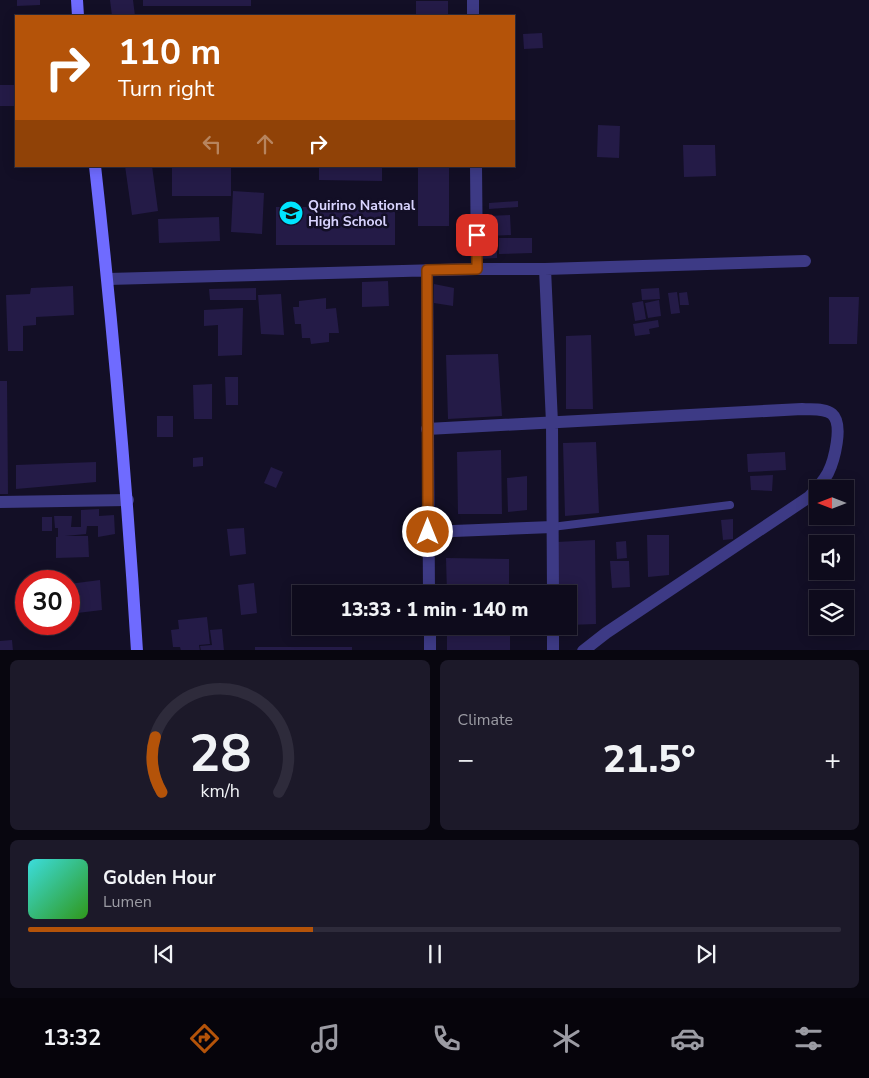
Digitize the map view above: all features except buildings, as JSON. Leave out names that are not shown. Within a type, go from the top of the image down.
[{"type":"main road","points":[[77,0],[78,15]]},
{"type":"main road","points":[[95,167],[108,279],[128,500],[137,650]]},
{"type":"street","points":[[473,0],[473,15]]},
{"type":"street","points":[[476,167],[477,269]]},
{"type":"street","points":[[108,279],[805,261]]},
{"type":"street","points":[[545,269],[552,423],[553,585]]},
{"type":"street","points":[[427,270],[429,585]]},
{"type":"street","points":[[427,429],[802,409],[819,410],[832,414],[836,418],[838,427],[835,456],[828,473],[819,487],[808,497],[583,650]]},
{"type":"street","points":[[0,502],[128,500]]},
{"type":"street","points":[[428,532],[552,527]]},
{"type":"street","points":[[430,635],[430,650]]},
{"type":"street","points":[[553,635],[553,650]]},
{"type":"lane","points":[[552,527],[730,505]]},
{"type":"place","name":"Quirino National High School","points":[[291,213]]},
{"type":"route","points":[[428,532],[427,270],[477,269],[477,235]]}]
